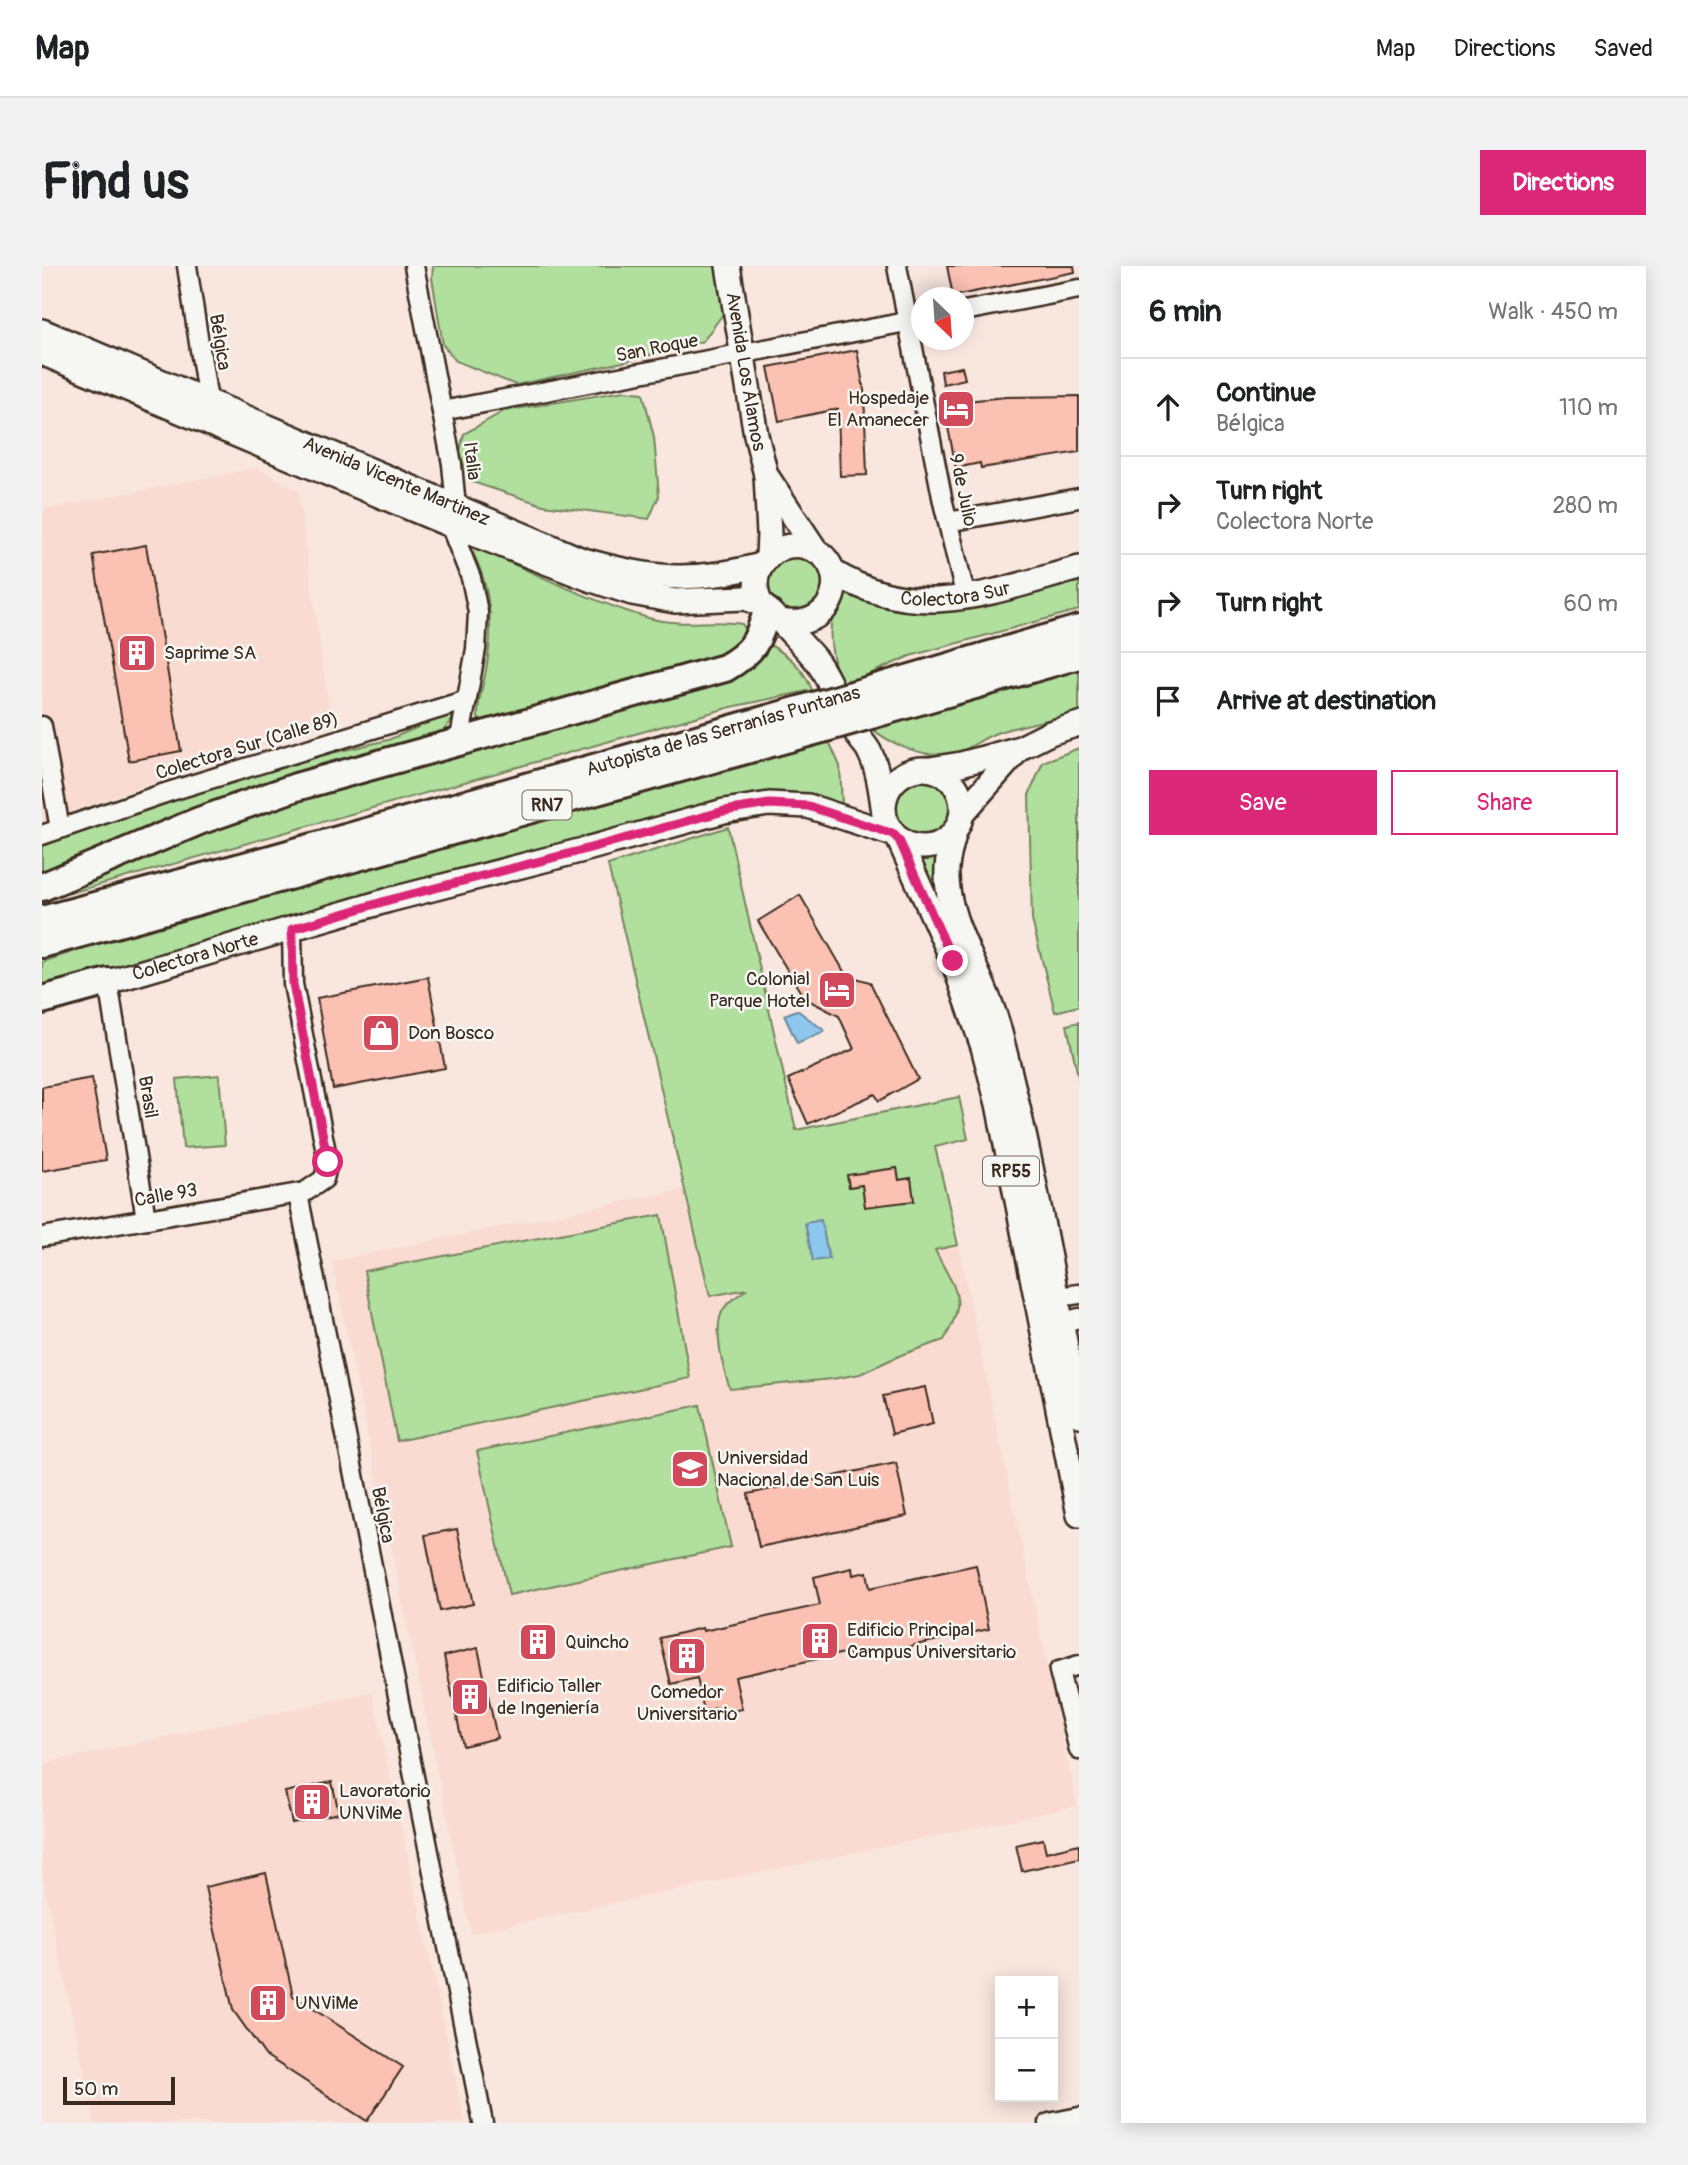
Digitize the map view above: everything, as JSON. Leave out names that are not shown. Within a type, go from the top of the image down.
[{"type":"highway","points":[[42,887],[199,821],[296,787],[725,668],[752,649],[760,637],[769,612]]},
{"type":"highway","name":"Autopista de las Serranías Puntanas","points":[[865,704],[1079,629]]},
{"type":"highway","name":"Autopista de las Serranías Puntanas","points":[[42,944],[865,704],[1079,655]]},
{"type":"highway","name":"Autopista de las Serranías Puntanas","points":[[42,920],[816,718]]},
{"type":"highway","points":[[42,1000],[108,982]]},
{"type":"main road","name":"Avenida Los Álamos","points":[[729,266],[756,435],[766,475],[769,534],[764,561]]},
{"type":"main road","name":"Avenida Vicente Martinez","points":[[42,331],[207,412],[453,516],[592,580],[632,593],[675,601],[745,598],[769,612]]},
{"type":"main road","name":"Avenida Vicente Martinez","points":[[42,353],[207,412]]},
{"type":"main road","name":"Avenida Los Álamos","points":[[766,475],[817,552]]},
{"type":"main road","name":"Avenida Vicente Martinez","points":[[453,516],[629,573],[665,578],[701,576],[738,571],[764,561]]},
{"type":"main road","points":[[817,661],[819,637],[833,596],[833,572],[827,561],[806,547],[794,545],[780,548],[764,561],[756,578],[756,592],[769,612],[817,661],[857,736],[869,751],[892,829]]},
{"type":"main road","name":"Colectora Sur","points":[[833,572],[874,593],[916,600],[966,598],[1079,568]]},
{"type":"main road","points":[[769,612],[794,624],[818,617],[827,608]]},
{"type":"main road","name":"RP55","points":[[1057,1297],[983,1047],[953,961],[892,829],[887,791],[893,783],[911,771],[961,764],[1020,748],[1050,733],[1079,724]]},
{"type":"main road","name":"RP55","points":[[892,829],[910,846],[935,846],[946,840],[1020,748]]},
{"type":"main road","points":[[869,751],[942,774],[958,790],[962,802],[959,823]]},
{"type":"main road","name":"Colectora Norte","points":[[108,982],[389,900],[724,811],[769,804],[808,806],[892,829]]},
{"type":"main road","name":"RP55","points":[[959,823],[947,868],[954,914],[999,1026],[1057,1297],[1079,1415]]},
{"type":"main road","name":"RP55","points":[[1061,1323],[1079,1515]]},
{"type":"street","name":"Bélgica","points":[[187,266],[207,412]]},
{"type":"street","name":"Italia","points":[[414,266],[452,464],[453,516],[478,612],[477,649],[459,743]]},
{"type":"street","name":"9 de Julio","points":[[897,266],[911,308]]},
{"type":"street","points":[[974,309],[1079,289]]},
{"type":"street","name":"San Roque","points":[[442,411],[911,321]]},
{"type":"street","name":"9 de Julio","points":[[920,350],[948,522],[966,598]]},
{"type":"street","points":[[948,522],[1079,498]]},
{"type":"street","name":"Colectora Sur (Calle 89)","points":[[42,835],[168,792],[467,700]]},
{"type":"street","points":[[42,726],[61,830]]},
{"type":"street","points":[[292,929],[293,984],[328,1162],[324,1180],[298,1194]]},
{"type":"street","name":"Brasil","points":[[108,982],[146,1219]]},
{"type":"street","name":"Bélgica","points":[[298,1194],[483,2123]]},
{"type":"street","name":"Calle 93","points":[[42,1237],[298,1194]]},
{"type":"street","points":[[1079,1665],[1059,1671],[1079,1750]]},
{"type":"street","points":[[1049,2123],[1079,2117]]},
{"type":"shaded area","points":[[257,468],[298,491],[331,723],[42,821],[42,510]]},
{"type":"shaded area","name":"Universidad Nacional de San Luis","points":[[685,1189],[711,1296],[958,1245],[1077,1806],[471,1933],[332,1261]]},
{"type":"shaded area","points":[[372,1692],[465,2123],[95,2123],[42,1874],[42,1764]]},
{"type":"green space","points":[[433,266],[716,266],[723,314],[703,341],[623,362],[516,385],[456,361],[443,345],[432,278]]},
{"type":"green space","points":[[624,391],[643,393],[654,437],[659,496],[649,519],[543,505],[472,482],[459,455],[464,434],[504,411]]},
{"type":"green space","points":[[468,544],[628,612],[664,621],[742,624],[747,631],[747,637],[725,659],[482,722],[478,718],[478,712],[490,637],[489,605],[482,574]]},
{"type":"green space","points":[[804,555],[826,574],[822,604],[794,617],[768,600],[767,580],[772,566],[777,562],[784,558]]},
{"type":"green space","points":[[1079,577],[1079,610],[910,656],[840,684],[831,645],[831,623],[842,585],[866,597]]},
{"type":"green space","points":[[770,645],[796,664],[812,690],[731,707],[42,901],[42,895],[220,823]]},
{"type":"green space","points":[[1079,667],[1079,713],[999,732],[955,753],[944,755],[909,749],[887,739],[869,726]]},
{"type":"green space","points":[[448,714],[453,719],[440,735],[249,790],[158,823],[42,872],[42,841],[285,764],[388,740]]},
{"type":"green space","points":[[828,739],[840,766],[842,805],[808,796],[42,991],[42,962],[136,931],[305,887],[504,828]]},
{"type":"green space","points":[[1079,748],[1079,1006],[1055,1012],[1032,920],[1029,795],[1043,762]]},
{"type":"green space","points":[[917,778],[929,778],[945,787],[952,797],[952,821],[945,831],[929,840],[917,840],[906,835],[897,826],[892,815],[892,803],[897,792],[906,783]]},
{"type":"green space","points":[[728,827],[796,1130],[959,1097],[968,1139],[935,1147],[958,1245],[935,1250],[956,1294],[956,1314],[944,1340],[901,1355],[860,1374],[730,1389],[724,1370],[719,1335],[721,1315],[727,1304],[747,1289],[710,1296],[608,865]]},
{"type":"green space","points":[[910,851],[937,855],[935,868],[950,922]]},
{"type":"green space","points":[[1079,1022],[1079,1081],[1067,1025]]},
{"type":"green space","points":[[219,1075],[225,1145],[183,1148],[177,1079]]},
{"type":"green space","points":[[661,1215],[690,1378],[397,1441],[364,1271]]},
{"type":"green space","points":[[700,1405],[731,1547],[509,1595],[477,1451]]},
{"type":"water","points":[[797,1010],[825,1031],[797,1043],[784,1015]]},
{"type":"water","points":[[821,1220],[829,1259],[813,1261],[805,1223]]},
{"type":"building","points":[[947,266],[1074,266],[1075,272],[974,292],[974,287],[951,287]]},
{"type":"building","points":[[857,350],[864,390],[867,475],[840,476],[838,409],[779,421],[768,367]]},
{"type":"building","points":[[962,367],[965,379],[943,384],[941,371]]},
{"type":"building","points":[[1079,396],[1079,452],[981,468],[980,463],[956,468],[948,427],[971,423],[966,401],[1006,397]]},
{"type":"building","name":"Saprime SA","points":[[146,545],[181,751],[129,761],[93,555]]},
{"type":"building","name":"Colonial Parque Hotel","points":[[800,895],[846,975],[870,982],[918,1079],[879,1101],[875,1094],[808,1124],[788,1079],[854,1049],[839,1016],[804,998],[758,921]]},
{"type":"building","name":"Don Bosco","points":[[428,977],[445,1068],[333,1089],[317,998]]},
{"type":"building","points":[[92,1078],[106,1160],[42,1171],[42,1087]]},
{"type":"building","points":[[897,1168],[899,1180],[911,1178],[914,1201],[865,1207],[862,1185],[849,1187],[847,1175]]},
{"type":"building","points":[[925,1387],[933,1424],[892,1434],[883,1396]]},
{"type":"building","points":[[896,1463],[907,1516],[759,1547],[748,1494]]},
{"type":"building","points":[[457,1529],[473,1604],[440,1611],[425,1535]]},
{"type":"building","name":"Edificio Principal Campus Universitario","points":[[976,1565],[989,1629],[851,1659],[849,1652],[735,1677],[742,1709],[722,1713],[721,1707],[704,1711],[697,1678],[671,1684],[660,1638],[820,1605],[814,1577],[852,1568],[853,1575],[867,1572],[870,1588]]},
{"type":"building","name":"Quincho","points":[[546,1628],[550,1653],[531,1656],[526,1632]]},
{"type":"building","name":"Edificio Taller de Ingeniería","points":[[478,1648],[497,1738],[463,1746],[444,1656]]},
{"type":"building","name":"Lavoratorio UNViMe","points":[[332,1782],[339,1813],[292,1823],[285,1792]]},
{"type":"building","points":[[1043,1839],[1046,1852],[1079,1844],[1079,1858],[1022,1871],[1016,1845]]},
{"type":"building","name":"UNViMe","points":[[266,1873],[293,1996],[403,2067],[367,2121],[265,2055],[233,2010],[205,1887]]},
{"type":"place","name":"Hospedaje El Amanecer","points":[[956,409]]},
{"type":"place","name":"Saprime SA","points":[[137,653]]},
{"type":"place","name":"Colonial Parque Hotel","points":[[837,990]]},
{"type":"place","name":"Don Bosco","points":[[381,1033]]},
{"type":"place","name":"Universidad Nacional de San Luis","points":[[690,1469]]},
{"type":"place","name":"Edificio Principal Campus Universitario","points":[[820,1641]]},
{"type":"place","name":"Quincho","points":[[538,1642]]},
{"type":"place","name":"Comedor Universitario","points":[[687,1656]]},
{"type":"place","name":"Edificio Taller de Ingeniería","points":[[470,1697]]},
{"type":"place","name":"Lavoratorio UNViMe","points":[[312,1802]]},
{"type":"place","name":"UNViMe","points":[[268,2003]]},
{"type":"route","points":[[328,1162],[293,984],[292,929],[389,900],[724,811],[769,804],[808,806],[893,834],[899,840],[953,961]]}]
